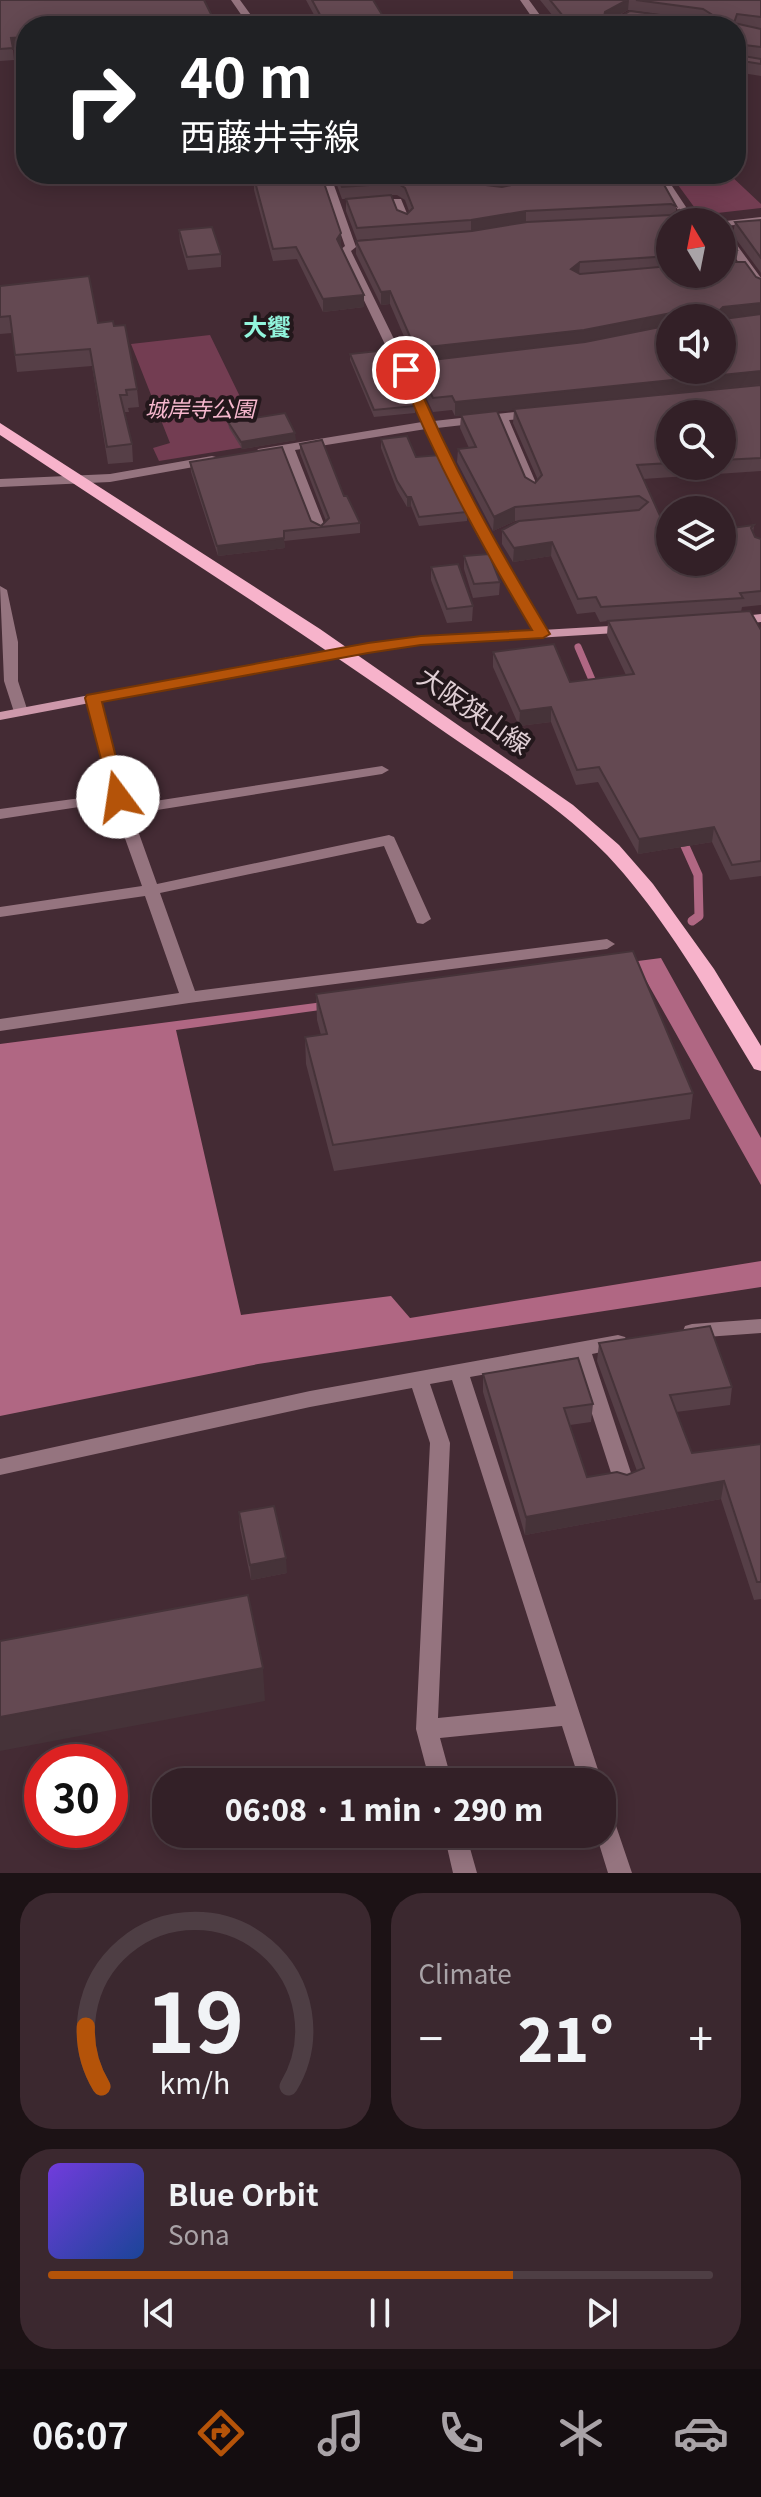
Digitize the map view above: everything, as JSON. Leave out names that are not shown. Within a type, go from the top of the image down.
[{"type":"main road","name":"大阪狭山線","points":[[0,428],[342,652],[508,765],[566,809],[612,849],[669,918],[761,1064]]},
{"type":"main road","points":[[720,622],[761,618]]},
{"type":"main road","points":[[0,716],[342,652],[421,641],[648,627]]},
{"type":"street","points":[[329,184],[351,247]]},
{"type":"street","points":[[666,184],[682,208]]},
{"type":"street","points":[[366,203],[397,201],[405,221]]},
{"type":"street","points":[[336,205],[351,204]]},
{"type":"street","points":[[736,222],[761,220]]},
{"type":"street","points":[[365,246],[345,250],[406,370],[427,425],[488,543],[543,634]]},
{"type":"street","points":[[736,251],[761,286]]},
{"type":"street","points":[[736,269],[748,268]]},
{"type":"street","points":[[406,370],[420,368]]},
{"type":"street","points":[[246,454],[427,425],[541,413]]},
{"type":"street","points":[[502,417],[533,490]]},
{"type":"street","points":[[288,447],[320,529]]},
{"type":"street","points":[[0,483],[110,478],[232,457]]},
{"type":"street","points":[[488,543],[502,536]]},
{"type":"street","points":[[0,590],[11,642],[11,681],[21,712]]},
{"type":"street","points":[[93,698],[120,804],[189,997]]},
{"type":"street","points":[[0,814],[120,804],[382,770]]},
{"type":"street","points":[[0,912],[151,890],[389,840],[423,919]]},
{"type":"street","points":[[0,1025],[189,997],[607,944]]},
{"type":"street","points":[[675,1332],[761,1326]]},
{"type":"street","points":[[0,1467],[310,1399],[635,1339]]},
{"type":"street","points":[[581,1349],[624,1482]]},
{"type":"street","points":[[459,1372],[586,1768]]},
{"type":"street","points":[[419,1379],[440,1443],[427,1729],[437,1768]]},
{"type":"street","points":[[427,1729],[569,1715]]},
{"type":"street","points":[[459,1848],[465,1873]]},
{"type":"street","points":[[612,1848],[620,1873]]},
{"type":"green space","points":[[677,184],[740,184],[761,204],[761,208],[736,211],[736,208],[695,208]]},
{"type":"green space","name":"城岸寺公園","points":[[210,335],[263,444],[159,461],[153,448],[170,443],[131,344]]},
{"type":"shaded area","points":[[661,958],[761,1138],[761,1185],[638,966],[176,1030],[241,1315],[391,1296],[410,1318],[761,1261],[761,1287],[258,1364],[0,1416],[0,1044]]},
{"type":"building","points":[[0,0],[204,0],[212,16],[16,16],[16,38],[11,38],[13,48],[0,49]]},
{"type":"building","points":[[312,0],[373,0],[383,16],[321,16]]},
{"type":"building","points":[[550,0],[627,0],[605,12],[604,16],[563,16]]},
{"type":"building","points":[[636,0],[761,0],[761,17],[737,14],[710,16],[711,14],[703,9]]},
{"type":"building","points":[[630,11],[668,16],[621,16]]},
{"type":"building","points":[[746,26],[761,29],[761,47],[746,45]]},
{"type":"building","points":[[746,56],[761,59],[761,64],[746,62]]},
{"type":"building","points":[[256,184],[324,184],[341,233],[337,239],[364,295],[323,299],[296,247],[273,249]]},
{"type":"building","points":[[341,184],[383,184],[342,187]]},
{"type":"building","points":[[399,184],[485,184],[502,187],[516,184],[664,184],[676,206],[526,211],[471,220],[357,228],[346,199],[391,195],[397,210],[407,214],[413,208],[405,188]]},
{"type":"building","points":[[656,216],[656,257],[580,262],[571,269],[580,274],[656,267],[656,288],[736,288],[736,262],[745,262],[761,279],[761,303],[656,304],[656,316],[584,330],[409,349],[405,341],[412,341],[390,291],[381,292],[356,241],[472,231],[527,222]]},
{"type":"building","points":[[761,220],[761,258],[736,223]]},
{"type":"building","points":[[212,227],[221,254],[187,257],[179,230]]},
{"type":"building","points":[[89,276],[98,323],[113,321],[114,326],[125,325],[137,389],[126,390],[127,395],[120,395],[132,444],[107,447],[90,349],[15,355],[10,316],[0,317],[0,286]]},
{"type":"building","points":[[761,314],[761,371],[736,374],[736,317]]},
{"type":"building","points":[[656,328],[656,382],[455,402],[452,396],[433,398],[415,362],[585,342]]},
{"type":"building","points":[[387,350],[415,406],[374,410],[350,354]]},
{"type":"building","points":[[761,385],[761,458],[736,459],[736,400],[656,400],[656,464],[637,465],[656,507],[656,576],[736,576],[736,527],[754,525],[751,528],[755,537],[761,539],[761,591],[740,593],[743,598],[601,607],[596,597],[578,599],[552,542],[514,548],[502,530],[519,521],[639,510],[648,502],[639,496],[515,507],[494,517],[458,449],[476,447],[461,415],[497,411],[525,477],[535,483],[542,475],[514,409]]},
{"type":"building","points":[[285,413],[295,433],[241,442],[228,422]]},
{"type":"building","points":[[407,436],[416,457],[440,455],[467,512],[419,517],[411,497],[407,497],[397,481],[381,439]]},
{"type":"building","points":[[322,440],[344,496],[347,496],[360,523],[284,531],[284,538],[217,546],[190,462],[282,447],[311,521],[321,526],[329,518],[300,444]]},
{"type":"building","points":[[489,554],[500,582],[474,584],[464,556]]},
{"type":"building","points":[[458,564],[473,606],[447,609],[431,567]]},
{"type":"building","points":[[750,611],[761,630],[761,861],[732,865],[714,827],[639,839],[599,767],[577,770],[551,707],[520,711],[493,652],[554,644],[570,682],[634,674],[608,621]]},
{"type":"building","points":[[633,951],[693,1093],[333,1145],[305,1037],[327,1034],[316,994]]},
{"type":"building","points":[[710,1326],[732,1387],[670,1395],[692,1453],[761,1444],[761,1582],[757,1582],[724,1481],[526,1517],[483,1374],[578,1358],[593,1404],[564,1408],[587,1477],[617,1472],[627,1475],[644,1468],[599,1343]]},
{"type":"building","points":[[274,1506],[286,1558],[250,1565],[239,1512]]},
{"type":"building","points":[[248,1595],[263,1668],[0,1717],[0,1641]]},
{"type":"waterway","points":[[578,647],[596,689]]},
{"type":"waterway","points":[[681,837],[698,875],[699,916],[692,921]]},
{"type":"district","name":"大饗","points":[[267,328]]},
{"type":"route","points":[[118,797],[93,698],[368,648],[421,641],[543,634],[483,535],[427,425],[406,370]]}]
